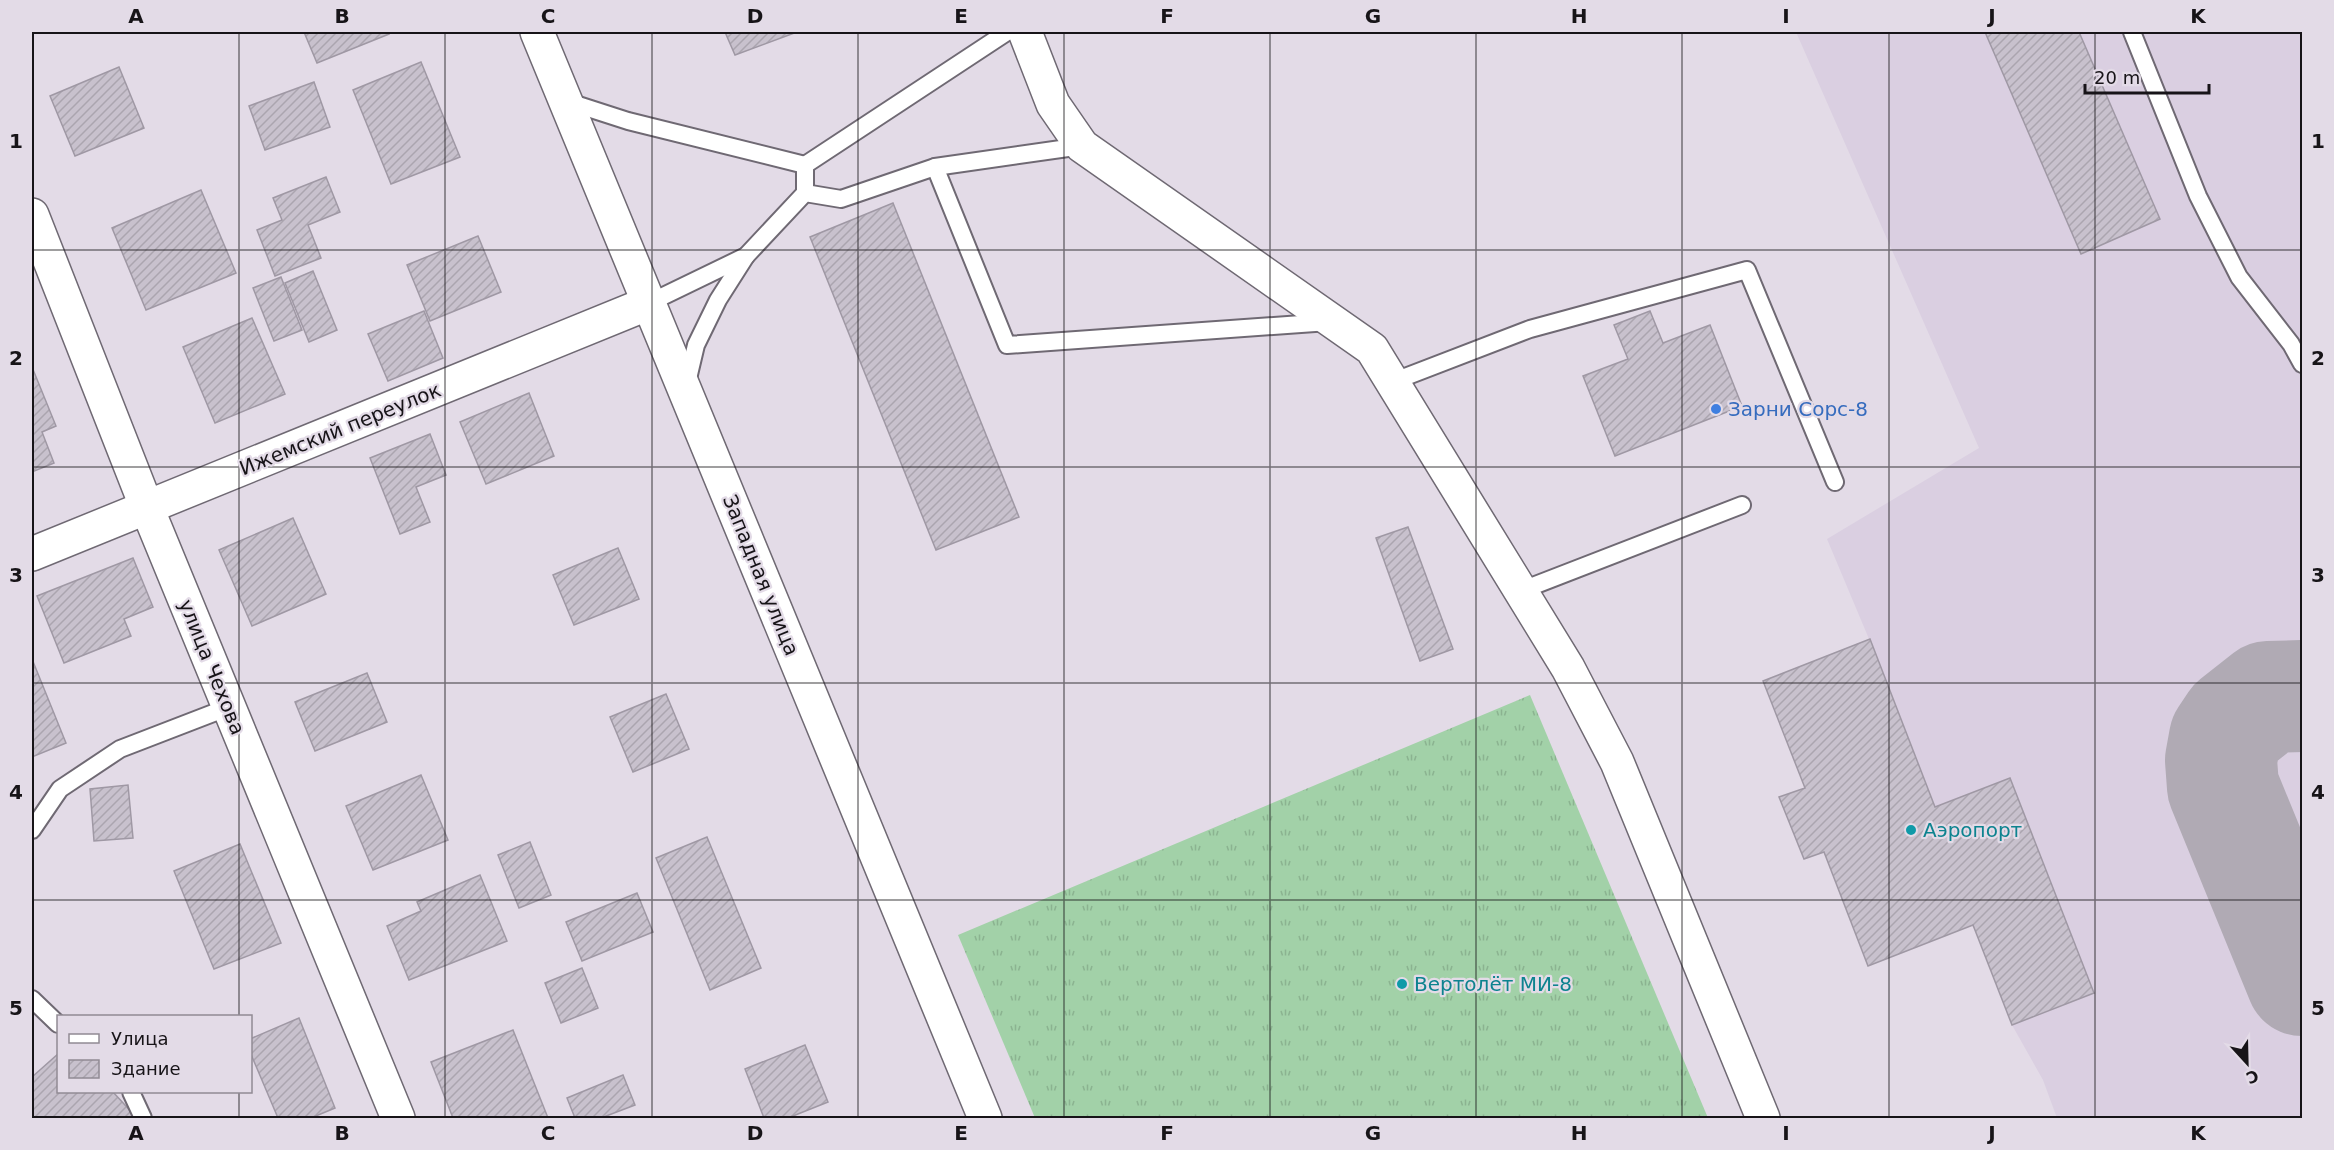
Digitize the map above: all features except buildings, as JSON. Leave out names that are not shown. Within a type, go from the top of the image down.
[{"type":"street","name":"Западная улица","points":[[537,32],[985,1119]]},
{"type":"street","points":[[1025,32],[1053,104],[1082,146],[1372,349],[1568,668],[1617,762],[1763,1119]]},
{"type":"street","name":"улица Чехова","points":[[32,215],[147,508],[398,1119]]},
{"type":"street","name":"Ижемский переулок","points":[[32,554],[649,303]]},
{"type":"lane","points":[[566,101],[628,121],[805,165],[1007,32]]},
{"type":"lane","points":[[2132,32],[2198,196],[2239,277],[2291,344],[2302,364]]},
{"type":"lane","points":[[805,193],[841,199],[935,167],[1082,146]]},
{"type":"lane","points":[[685,390],[696,345],[718,300],[746,256],[805,193],[805,165]]},
{"type":"lane","points":[[935,167],[1007,345],[1336,322]]},
{"type":"lane","points":[[649,303],[746,256]]},
{"type":"lane","points":[[1392,382],[1530,329],[1748,270],[1835,482]]},
{"type":"lane","points":[[1520,591],[1742,505]]},
{"type":"lane","points":[[32,830],[60,789],[120,749],[229,708]]},
{"type":"lane","points":[[32,999],[57,1023]]},
{"type":"lane","points":[[131,1093],[143,1119]]},
{"type":"shaded area","points":[[1796,32],[2302,32],[2302,1118],[2057,1118],[2043,1080],[2012,1025],[1973,925],[1868,966],[1824,852],[1804,859],[1779,797],[1805,788],[1763,681],[1869,639],[1827,539],[1979,448]]},
{"type":"green space","points":[[1530,695],[1708,1118],[1035,1118],[958,935]]},
{"type":"taxiway","points":[[2302,696],[2268,697],[2235,723],[2225,738],[2221,760],[2223,787],[2302,980]]},
{"type":"place","name":"Зарни Сорс-8","points":[[1716,409]]},
{"type":"place","name":"Аэропорт","points":[[1911,830]]},
{"type":"place","name":"Вертолёт МИ-8","points":[[1402,984]]}]
